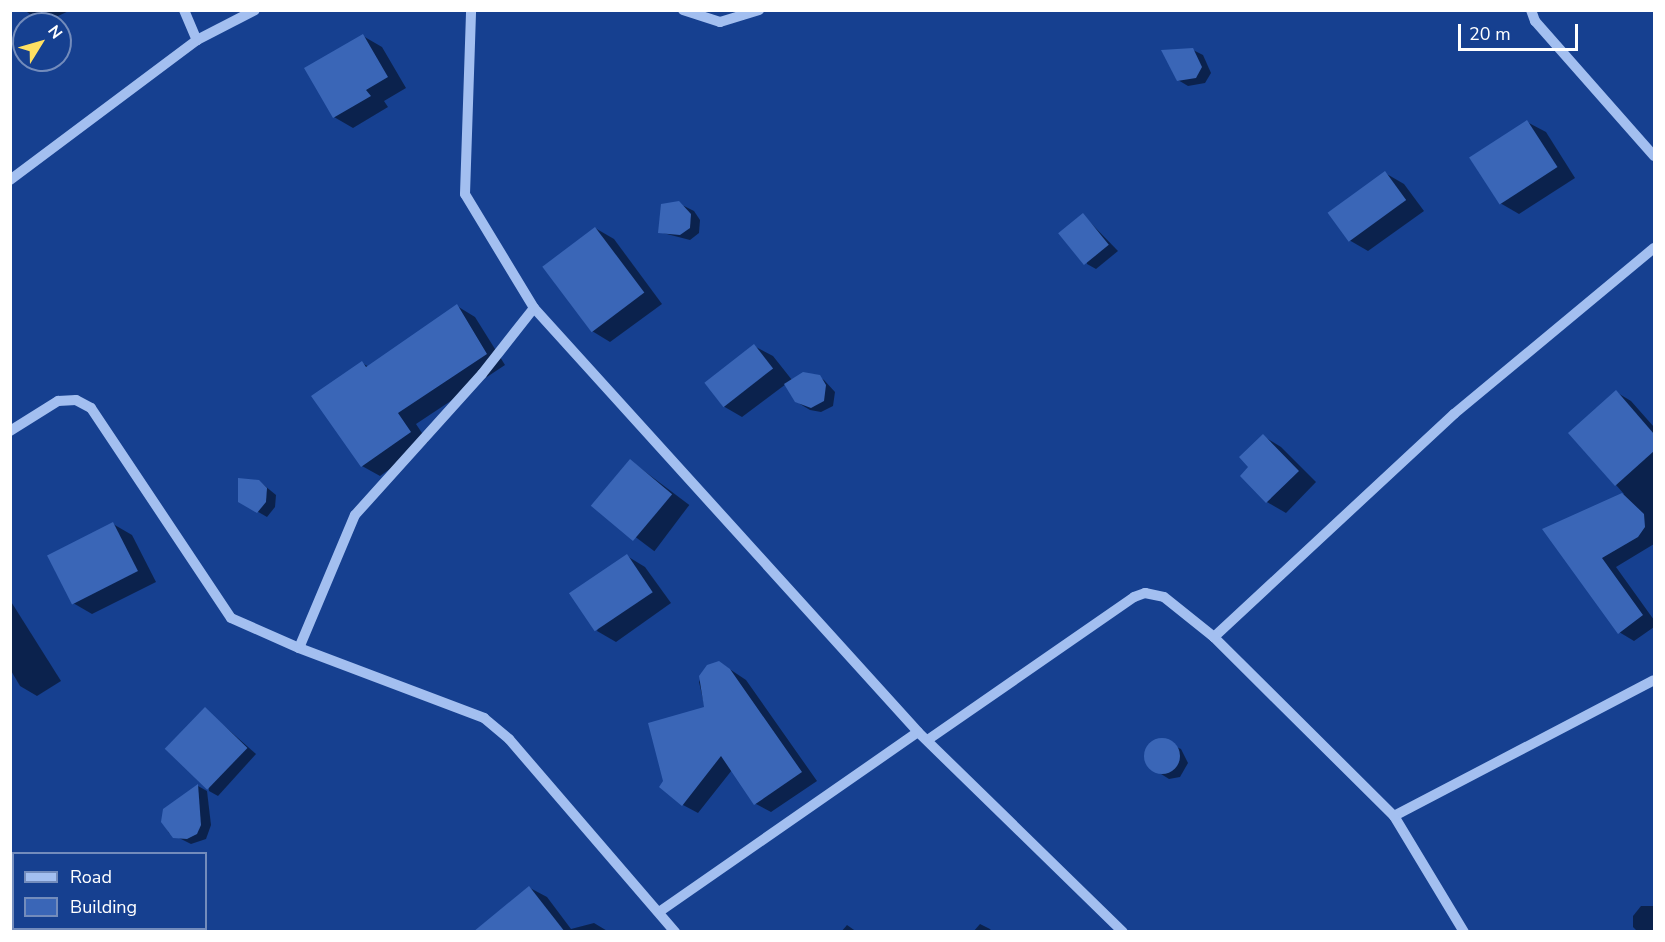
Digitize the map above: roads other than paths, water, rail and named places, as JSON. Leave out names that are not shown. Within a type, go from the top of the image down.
[{"type":"street","points":[[184,10],[197,40]]},
{"type":"street","points":[[10,180],[197,40],[255,10]]},
{"type":"street","points":[[471,10],[465,194],[534,308],[918,732],[929,739],[1123,931]]},
{"type":"street","points":[[683,10],[720,22],[759,10]]},
{"type":"street","points":[[1531,10],[1536,21],[1654,156]]},
{"type":"street","points":[[1214,637],[1454,414],[1654,248]]},
{"type":"street","points":[[299,648],[355,515],[482,374],[534,308]]},
{"type":"street","points":[[10,431],[58,400],[82,401],[91,408],[222,609],[241,625],[484,718],[509,739],[675,932]]},
{"type":"street","points":[[929,739],[1134,597],[1145,593],[1164,597],[1214,637],[1394,816],[1464,932]]},
{"type":"street","points":[[1394,816],[1654,680]]},
{"type":"street","points":[[659,912],[918,732]]}]
